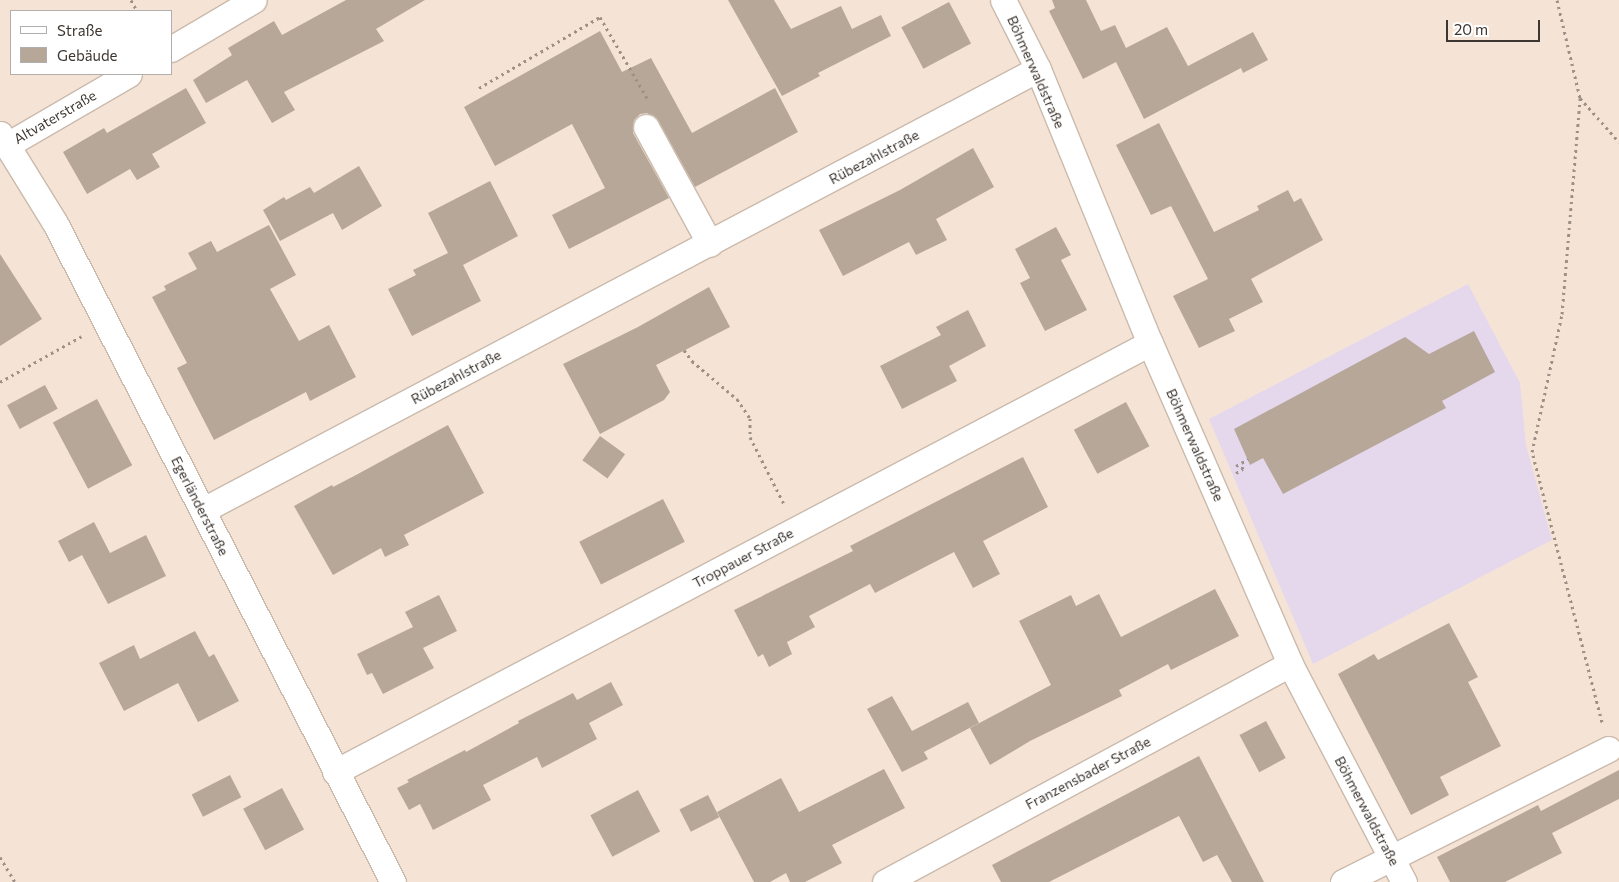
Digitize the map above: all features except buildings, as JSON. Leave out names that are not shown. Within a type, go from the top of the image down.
[{"type":"street","points":[[172,48],[254,0]]},
{"type":"street","name":"Böhmerwaldstraße","points":[[1003,0],[1038,69],[1150,343],[1290,664],[1404,882]]},
{"type":"street","name":"Rübezahlstraße","points":[[203,510],[710,244],[1038,69]]},
{"type":"street","name":"Altvaterstraße","points":[[3,140],[127,75]]},
{"type":"street","points":[[646,127],[710,244]]},
{"type":"street","name":"Egerländerstraße","points":[[3,140],[55,223],[335,772],[394,882]]},
{"type":"street","name":"Troppauer Straße","points":[[335,772],[1150,343]]},
{"type":"street","name":"Franzensbader Straße","points":[[885,882],[1290,664]]},
{"type":"street","points":[[1343,882],[1609,749]]},
{"type":"path","points":[[1557,0],[1580,98],[1562,314],[1532,452],[1609,749]]},
{"type":"path","points":[[479,88],[600,17],[650,105],[646,127]]},
{"type":"path","points":[[1580,98],[1619,142]]},
{"type":"path","points":[[0,382],[107,322]]},
{"type":"path","points":[[684,350],[692,362],[737,399],[750,418],[750,437],[797,529]]},
{"type":"path","points":[[1237,466],[1248,459]]},
{"type":"path","points":[[0,857],[14,882]]},
{"type":"shaded area","points":[[1468,284],[1520,383],[1526,445],[1552,540],[1313,664],[1209,419]]}]
